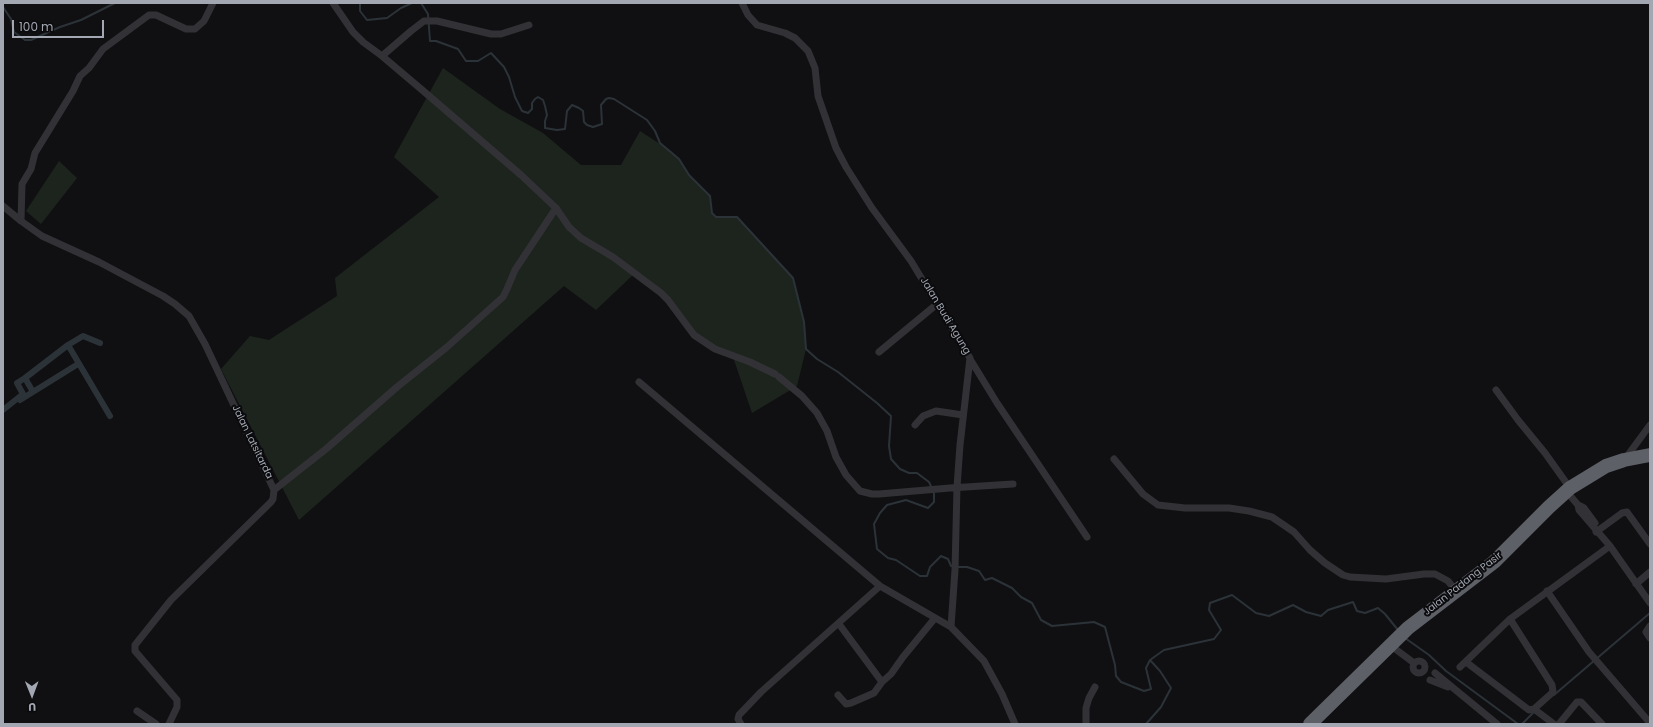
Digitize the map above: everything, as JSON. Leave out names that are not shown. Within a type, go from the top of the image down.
[{"type":"highway","name":"Jalan Padang Pasir","points":[[1310,724],[1408,628],[1499,557],[1568,490],[1606,466],[1624,460],[1650,455]]},
{"type":"street","points":[[21,222],[21,186],[32,165],[35,153],[73,91],[80,76],[89,68],[102,49],[149,15],[156,15],[186,29],[195,29],[204,21],[214,3]]},
{"type":"street","points":[[333,3],[353,32],[363,42],[382,56],[556,208],[569,227],[580,238],[613,257],[668,300],[694,335],[707,345],[750,362],[777,375],[802,396],[817,413],[827,431],[840,466],[858,489],[872,494],[1013,484]]},
{"type":"street","name":"Jalan Budi Agung","points":[[742,3],[748,15],[757,25],[785,33],[795,38],[808,51],[815,68],[818,96],[840,154],[859,189],[911,261],[970,358],[963,415],[957,487],[955,570],[951,627]]},
{"type":"street","points":[[382,56],[411,31],[424,22],[432,20],[491,34],[501,34],[529,25]]},
{"type":"street","name":"Jalan Latsitarda","points":[[3,206],[21,222],[42,236],[99,262],[163,296],[176,304],[189,316],[205,344],[274,490],[273,499],[271,502],[171,600],[136,645],[135,651],[177,700],[177,707],[169,724]]},
{"type":"street","points":[[274,490],[326,449],[396,387],[447,347],[503,296],[515,270],[556,208]]},
{"type":"street","points":[[879,352],[937,304]]},
{"type":"street","points":[[970,358],[997,403],[1088,537]]},
{"type":"street","points":[[639,382],[880,586],[951,627],[984,661],[1015,724]]},
{"type":"street","points":[[1496,390],[1545,453],[1578,505],[1579,510],[1610,546],[1650,603]]},
{"type":"street","points":[[915,425],[923,416],[936,411],[963,415]]},
{"type":"street","points":[[1624,460],[1650,425]]},
{"type":"street","points":[[1114,459],[1143,494],[1158,505],[1185,508],[1229,508],[1272,517],[1294,532],[1310,550],[1325,563],[1343,575],[1350,577],[1386,579],[1435,574],[1442,577],[1456,590]]},
{"type":"street","points":[[1599,532],[1622,513],[1627,512],[1650,544]]},
{"type":"street","points":[[1460,667],[1510,620],[1547,591],[1610,546]]},
{"type":"street","points":[[1636,584],[1650,572]]},
{"type":"street","points":[[741,724],[738,719],[739,715],[761,692],[880,586]]},
{"type":"street","points":[[1547,591],[1572,629],[1599,664],[1650,723]]},
{"type":"street","points":[[838,695],[846,704],[852,704],[874,693],[882,682],[892,674],[903,657],[935,618]]},
{"type":"street","points":[[1510,620],[1554,688],[1553,692],[1536,711]]},
{"type":"street","points":[[839,624],[882,682]]},
{"type":"street","points":[[1650,626],[1646,632],[1650,638]]},
{"type":"street","points":[[1393,642],[1414,663]]},
{"type":"street","points":[[1414,663],[1420,661],[1497,724]]},
{"type":"street","points":[[1466,662],[1528,709],[1536,711],[1554,724]]},
{"type":"street","points":[[1414,663],[1413,670],[1456,690]]},
{"type":"street","points":[[1425,676],[1425,670],[1430,670]]},
{"type":"street","points":[[1086,724],[1086,708],[1095,687]]},
{"type":"street","points":[[1559,724],[1577,702],[1583,702],[1602,724]]},
{"type":"street","points":[[137,711],[156,724]]},
{"type":"shaded area","points":[[443,68],[500,109],[543,133],[581,165],[621,165],[640,131],[671,151],[679,159],[689,175],[710,196],[712,213],[716,217],[737,217],[793,278],[804,322],[806,349],[797,386],[752,413],[733,357],[697,341],[676,306],[635,273],[596,310],[564,286],[299,520],[221,369],[250,336],[269,340],[337,296],[335,278],[439,197],[394,157]]},
{"type":"shaded area","points":[[59,161],[77,178],[41,224],[26,211]]},
{"type":"waterway","points":[[3,7],[11,19],[14,32],[25,40],[31,40],[60,27],[81,20],[115,3]]},
{"type":"waterway","points":[[360,3],[360,11],[367,20],[387,18],[401,8],[412,3]]},
{"type":"waterway","points":[[421,3],[428,14],[430,41],[436,41],[458,49],[466,61],[478,61],[491,53],[504,67],[522,111],[528,113],[532,109],[532,103],[538,97],[543,100],[547,115],[545,128],[557,130],[565,129],[567,111],[572,105],[583,111],[584,122],[587,125],[593,127],[602,124],[601,105],[606,99],[609,98],[614,99],[647,120],[655,131],[660,143],[679,159],[689,175],[710,196],[712,213],[716,217],[737,217],[793,278],[804,322],[806,349],[817,359],[838,372],[891,416],[889,446],[891,459],[900,469],[909,473],[917,473],[929,482],[934,493],[934,502],[928,508],[906,500],[887,505],[880,513],[874,524],[877,549],[888,558],[896,560],[920,576],[927,576],[930,567],[941,556],[948,559],[951,566],[953,566]]},
{"type":"waterway","points":[[100,343],[83,336],[68,345],[110,416]]},
{"type":"waterway","points":[[33,392],[25,378],[68,345]]},
{"type":"waterway","points":[[20,400],[78,364]]},
{"type":"waterway","points":[[3,410],[23,394],[17,383],[25,378]]},
{"type":"waterway","points":[[957,567],[967,567],[979,571],[985,580],[992,578],[1012,588],[1021,597],[1032,603],[1041,620],[1052,626],[1094,622],[1105,627],[1115,665],[1116,676],[1121,682],[1144,691],[1151,689],[1146,668],[1150,660],[1164,650],[1214,639],[1221,630],[1209,610],[1210,603],[1232,595],[1256,613],[1269,616],[1293,605],[1306,612],[1321,616],[1328,610],[1353,602],[1357,611],[1365,613],[1378,608],[1398,630]]},
{"type":"waterway","points":[[1554,695],[1650,613]]},
{"type":"waterway","points":[[1405,638],[1429,655],[1446,671],[1518,724]]},
{"type":"waterway","points":[[1146,724],[1161,707],[1171,688],[1160,671],[1150,660]]},
{"type":"waterway","points":[[1522,724],[1534,712]]}]
